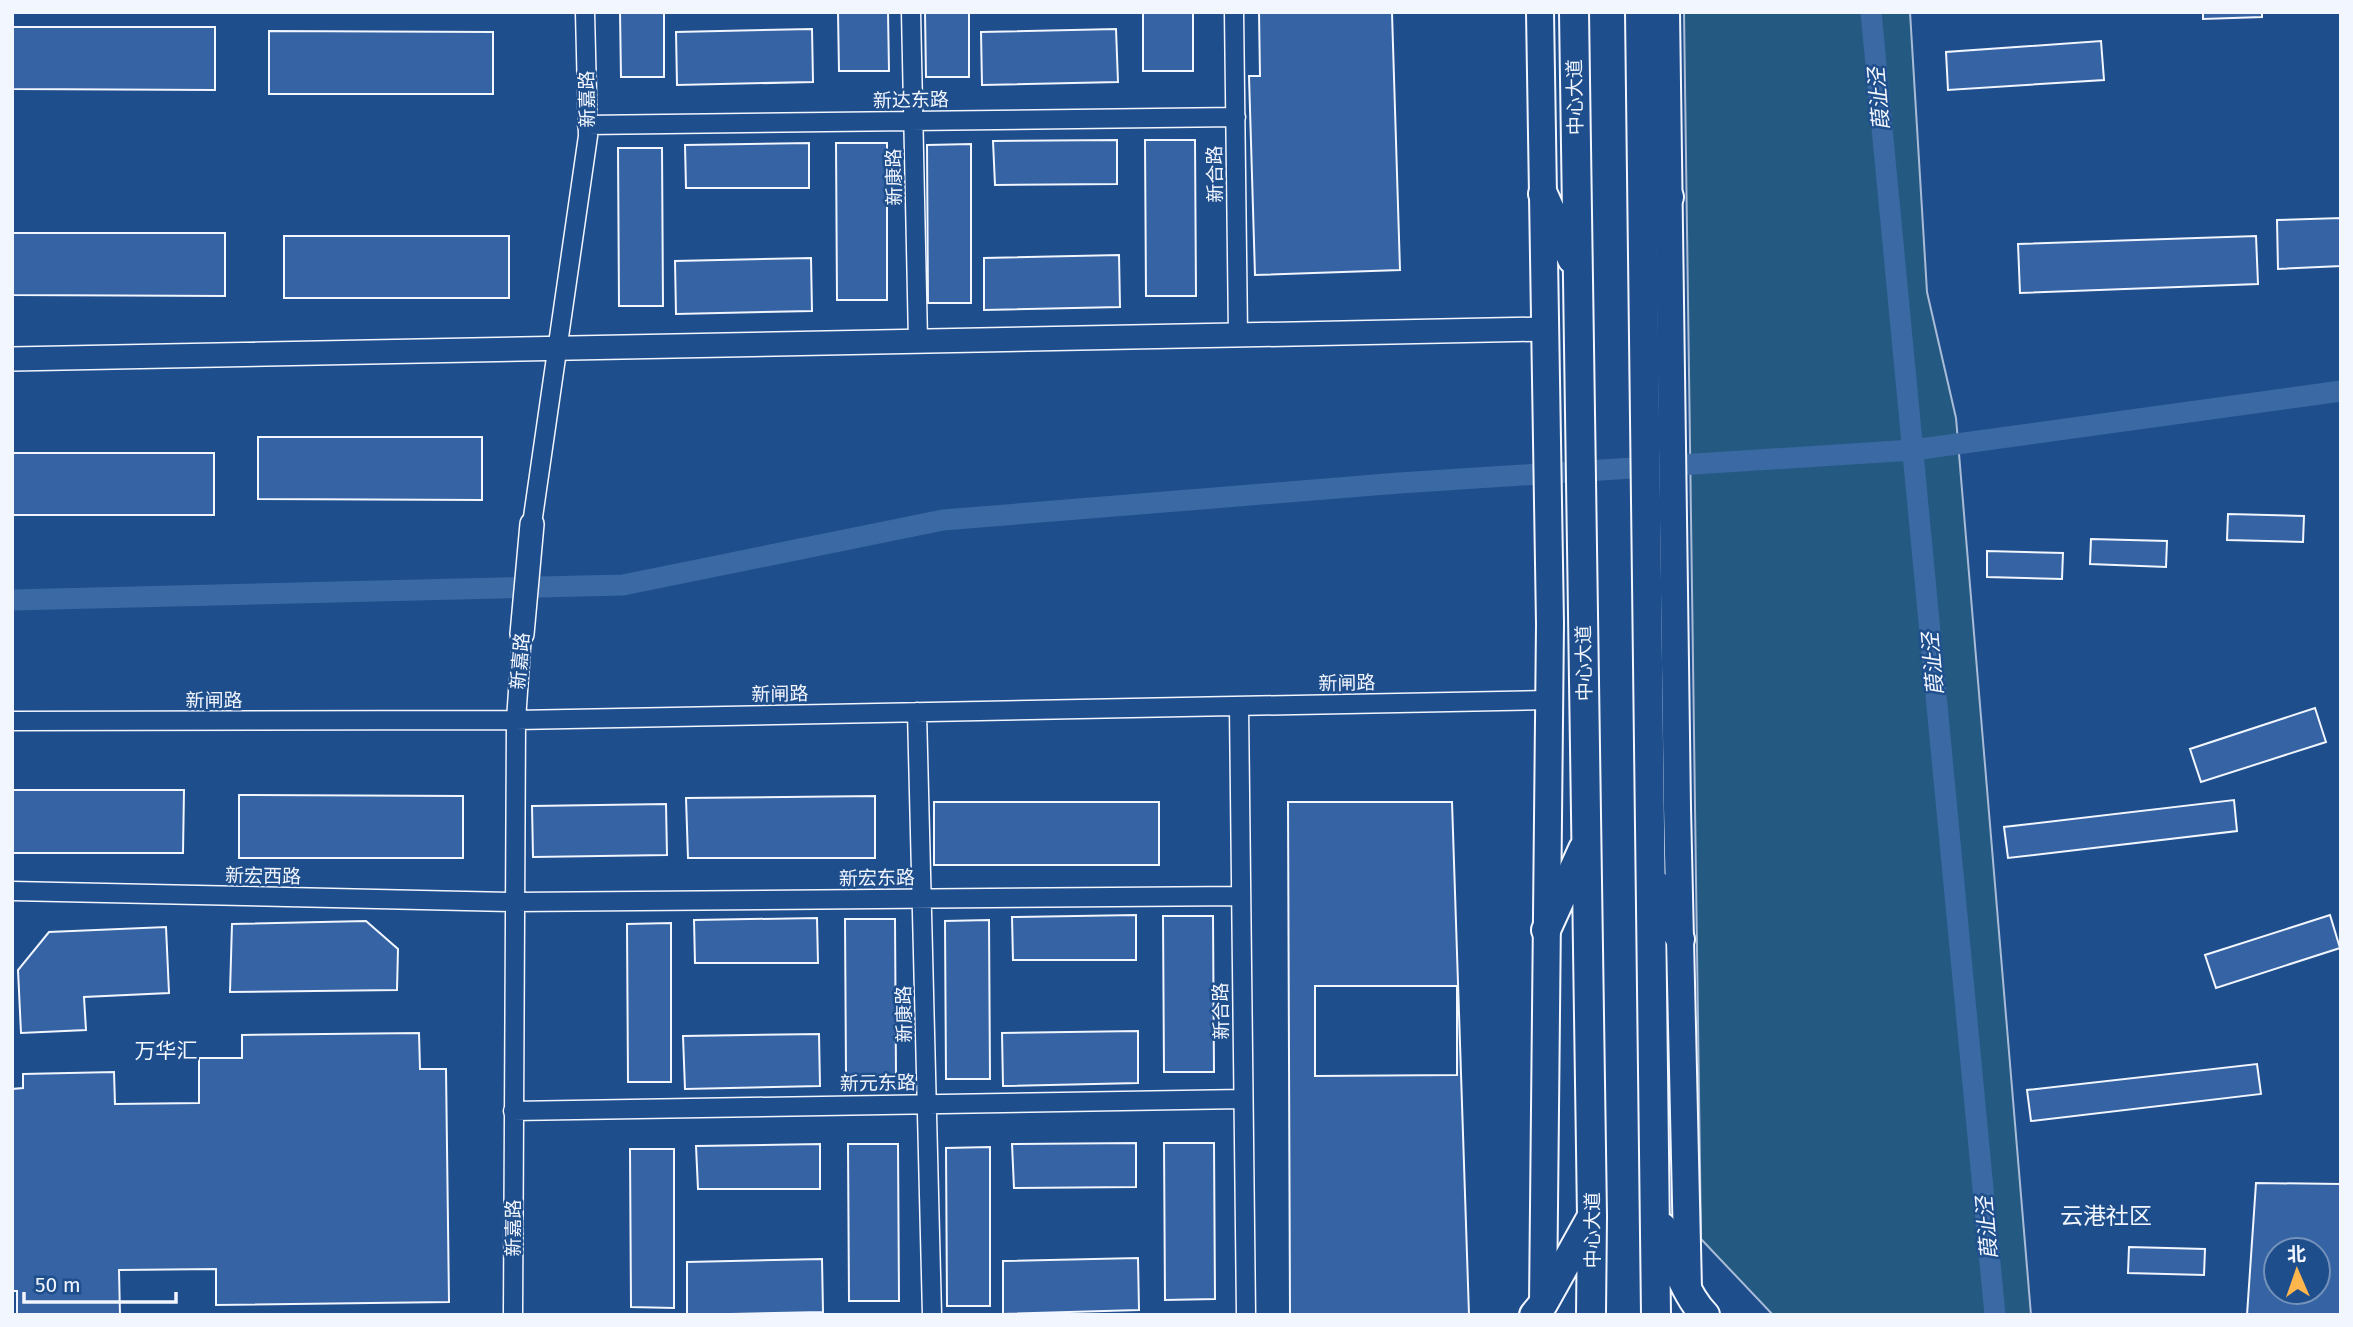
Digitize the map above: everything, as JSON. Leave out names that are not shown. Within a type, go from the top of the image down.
[{"type":"main road","points":[[1539,1310],[1549,700],[1549,532],[1540,12]]},
{"type":"main road","name":"中心大道","points":[[1574,12],[1592,1216],[1591,1315]]},
{"type":"main road","points":[[1640,12],[1643,242],[1659,449]]},
{"type":"main road","points":[[1666,12],[1669,197],[1659,449],[1660,526],[1680,939],[1688,1289]]},
{"type":"main road","points":[[1543,194],[1577,271]]},
{"type":"main road","points":[[1643,242],[1669,197]]},
{"type":"main road","points":[[1656,1315],[1650,875],[1660,526]]},
{"type":"main road","points":[[1546,930],[1587,840]]},
{"type":"main road","points":[[1650,875],[1680,939]]},
{"type":"main road","points":[[1655,1205],[1670,1250],[1696,1307],[1705,1315]]},
{"type":"main road","points":[[1539,1310],[1592,1216]]},
{"type":"street","name":"新嘉路","points":[[513,1315],[516,720],[532,524],[588,136],[585,12]]},
{"type":"street","name":"新康路","points":[[911,12],[918,341]]},
{"type":"street","name":"新合路","points":[[1234,12],[1238,335]]},
{"type":"street","name":"新达东路","points":[[587,125],[1236,117]]},
{"type":"street","points":[[12,359],[1545,329]]},
{"type":"street","name":"新闸路","points":[[12,721],[516,720],[1549,700]]},
{"type":"street","name":"新合路","points":[[1239,706],[1246,1315]]},
{"type":"street","name":"新康路","points":[[917,712],[932,1315]]},
{"type":"street","name":"新宏西路","points":[[12,891],[514,902]]},
{"type":"street","name":"新宏东路","points":[[514,902],[1241,895]]},
{"type":"street","name":"新元东路","points":[[513,1111],[1243,1099]]},
{"type":"shaded area","points":[[1684,12],[1910,12],[1927,292],[1956,418],[2031,1315],[1773,1315],[1701,1239]]},
{"type":"building","points":[[620,12],[664,12],[664,77],[621,77]]},
{"type":"building","points":[[838,12],[888,12],[889,71],[839,71]]},
{"type":"building","points":[[925,12],[969,12],[969,77],[926,77]]},
{"type":"building","points":[[1143,12],[1193,12],[1193,71],[1143,71]]},
{"type":"building","points":[[1259,12],[1404,12],[1392,13],[1400,270],[1255,275],[1249,76],[1260,76]]},
{"type":"building","points":[[2203,12],[2262,12],[2262,17],[2203,19]]},
{"type":"building","points":[[12,27],[215,27],[215,90],[12,89]]},
{"type":"building","points":[[812,29],[813,82],[677,85],[676,32]]},
{"type":"building","points":[[1116,29],[1118,82],[982,85],[981,32]]},
{"type":"building","points":[[269,31],[493,32],[493,94],[269,94]]},
{"type":"building","points":[[2101,41],[2104,80],[1948,90],[1946,52]]},
{"type":"building","points":[[1117,140],[1117,184],[995,185],[993,141]]},
{"type":"building","points":[[1145,140],[1195,140],[1196,296],[1146,296]]},
{"type":"building","points":[[809,143],[809,188],[686,188],[685,145]]},
{"type":"building","points":[[836,143],[887,143],[887,300],[837,300]]},
{"type":"building","points":[[971,144],[971,303],[928,303],[927,145]]},
{"type":"building","points":[[618,148],[662,148],[663,306],[619,306]]},
{"type":"building","points":[[2341,218],[2341,266],[2278,269],[2277,220]]},
{"type":"building","points":[[12,233],[225,233],[225,296],[12,295]]},
{"type":"building","points":[[284,236],[509,236],[509,298],[284,298]]},
{"type":"building","points":[[2256,236],[2258,284],[2020,293],[2018,244]]},
{"type":"building","points":[[1119,255],[1120,307],[984,310],[984,258]]},
{"type":"building","points":[[811,258],[812,311],[676,314],[675,261]]},
{"type":"building","points":[[258,437],[482,437],[482,500],[258,499]]},
{"type":"building","points":[[12,453],[214,453],[214,515],[12,515]]},
{"type":"building","points":[[2228,514],[2304,516],[2303,542],[2227,540]]},
{"type":"building","points":[[2091,539],[2167,541],[2166,567],[2090,564]]},
{"type":"building","points":[[1987,551],[2063,553],[2062,579],[1987,577]]},
{"type":"building","points":[[2315,708],[2326,742],[2201,782],[2190,749]]},
{"type":"building","points":[[12,790],[184,790],[183,853],[12,853]]},
{"type":"building","points":[[239,795],[463,796],[463,858],[239,858]]},
{"type":"building","points":[[875,796],[875,858],[688,858],[686,798]]},
{"type":"building","points":[[2234,800],[2237,831],[2008,858],[2004,827]]},
{"type":"building","points":[[934,802],[1159,802],[1159,865],[934,865]]},
{"type":"building","points":[[1288,802],[1452,802],[1469,1315],[1290,1315]]},
{"type":"building","points":[[666,804],[667,855],[533,857],[532,806]]},
{"type":"building","points":[[1136,915],[1136,960],[1013,960],[1012,917]]},
{"type":"building","points":[[2330,915],[2340,948],[2216,988],[2205,955]]},
{"type":"building","points":[[1163,916],[1213,916],[1214,1072],[1164,1072]]},
{"type":"building","points":[[817,918],[818,963],[695,963],[694,920]]},
{"type":"building","points":[[845,919],[895,919],[896,1075],[846,1075]]},
{"type":"building","points":[[989,920],[990,1079],[946,1079],[945,921]]},
{"type":"building","points":[[366,921],[398,949],[397,990],[230,992],[232,924]]},
{"type":"building","points":[[671,923],[671,1082],[628,1082],[627,924]]},
{"type":"building","points":[[166,927],[169,993],[84,997],[86,1030],[21,1033],[18,970],[49,932]]},
{"type":"building","points":[[1315,986],[1457,986],[1457,1075],[1315,1076]]},
{"type":"building","points":[[1138,1031],[1138,1083],[1003,1086],[1002,1033]]},
{"type":"building","points":[[419,1033],[420,1069],[446,1069],[449,1302],[216,1305],[216,1269],[119,1270],[120,1315],[17,1315],[17,1291],[12,1291],[12,1089],[23,1088],[23,1074],[114,1072],[115,1104],[199,1103],[199,1058],[242,1058],[242,1035]]},
{"type":"building","points":[[819,1034],[820,1086],[685,1089],[683,1036]]},
{"type":"building","points":[[2257,1064],[2261,1094],[2031,1121],[2027,1090]]},
{"type":"building","points":[[1136,1143],[1136,1187],[1014,1188],[1012,1144]]},
{"type":"building","points":[[1164,1143],[1214,1143],[1215,1299],[1165,1300]]},
{"type":"building","points":[[820,1144],[820,1189],[698,1189],[696,1146]]},
{"type":"building","points":[[848,1144],[898,1144],[899,1301],[849,1301]]},
{"type":"building","points":[[990,1147],[990,1306],[947,1306],[946,1148]]},
{"type":"building","points":[[630,1149],[674,1149],[674,1308],[631,1307]]},
{"type":"building","points":[[2256,1183],[2341,1184],[2341,1315],[2247,1315]]},
{"type":"building","points":[[2129,1247],[2205,1249],[2204,1275],[2128,1273]]},
{"type":"building","points":[[1138,1258],[1139,1310],[1003,1314],[1003,1261]]},
{"type":"building","points":[[822,1259],[823,1312],[687,1315],[687,1262]]},
{"type":"waterway","name":"葭沚泾","points":[[1871,12],[1995,1315]]},
{"type":"waterway","points":[[12,600],[623,585],[943,520],[1399,483],[1913,450],[2341,391]]},
{"type":"district","name":"万华汇","points":[[166,1051]]},
{"type":"district","name":"云港社区","points":[[2106,1216]]}]
